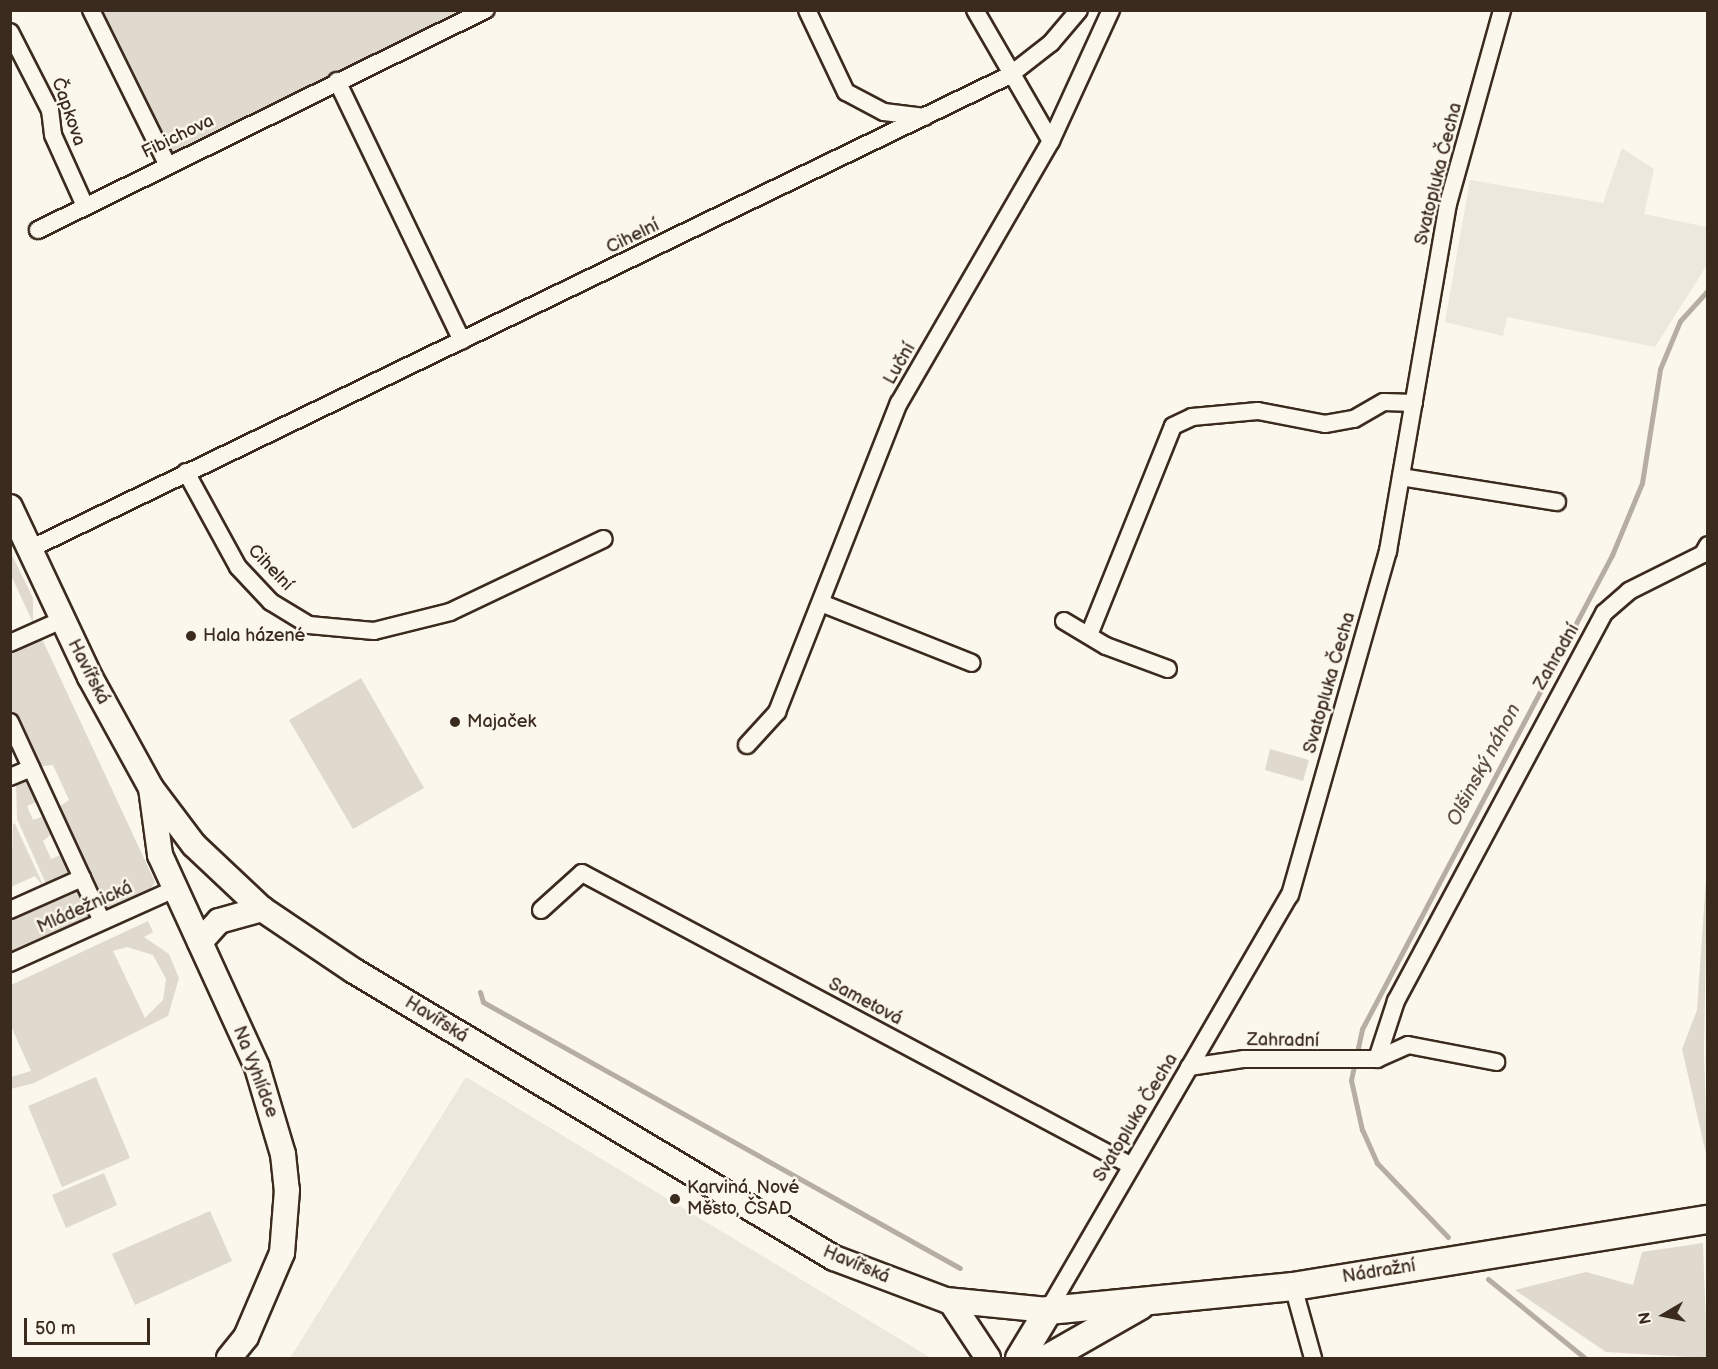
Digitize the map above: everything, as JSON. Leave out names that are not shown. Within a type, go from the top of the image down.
[{"type":"main road","name":"Nádražní","points":[[1048,1310],[1141,1305],[1293,1286],[1707,1219]]},
{"type":"main road","points":[[1047,1359],[1141,1305]]},
{"type":"main road","points":[[1019,1359],[1048,1310]]},
{"type":"street","points":[[91,10],[167,164]]},
{"type":"street","name":"Fibichova","points":[[38,231],[167,164],[486,10]]},
{"type":"street","points":[[807,10],[846,92],[884,112],[926,117]]},
{"type":"street","points":[[975,10],[1010,75],[1051,141]]},
{"type":"street","name":"Cihelní","points":[[30,549],[1010,75],[1051,43],[1079,10]]},
{"type":"street","name":"Luční","points":[[747,745],[777,712],[899,403],[1051,141],[1111,10]]},
{"type":"street","name":"Svatopluka Čecha","points":[[1048,1310],[1130,1165],[1290,895],[1388,551],[1448,204],[1502,10]]},
{"type":"street","name":"Čapkova","points":[[10,32],[46,100],[53,135],[85,206]]},
{"type":"street","points":[[337,81],[462,341]]},
{"type":"street","points":[[1089,635],[1173,426],[1192,417],[1258,411],[1325,424],[1354,419],[1384,402],[1414,403]]},
{"type":"street","name":"Cihelní","points":[[186,472],[213,530],[238,567],[271,602],[309,626],[374,631],[450,612],[604,539]]},
{"type":"street","points":[[1401,477],[1557,502]]},
{"type":"street","name":"Havířská","points":[[10,507],[62,620],[151,788],[194,844],[262,909],[354,971],[776,1227],[834,1258],[951,1302],[1048,1310]]},
{"type":"street","name":"Zahradní","points":[[1370,1060],[1396,1001],[1604,614],[1629,591],[1703,554],[1707,545]]},
{"type":"street","points":[[821,603],[972,663]]},
{"type":"street","points":[[10,643],[62,620]]},
{"type":"street","points":[[1064,621],[1089,635],[1168,669]]},
{"type":"street","points":[[10,722],[102,921]]},
{"type":"street","points":[[10,777],[31,768]]},
{"type":"street","name":"Na Vyhlídce","points":[[151,788],[155,837],[175,889],[273,1111],[287,1190],[282,1253],[246,1337],[229,1359]]},
{"type":"street","name":"Sametová","points":[[541,910],[582,873],[1130,1165]]},
{"type":"street","name":"Mládežnická","points":[[10,910],[82,878]]},
{"type":"street","name":"Mládežnická","points":[[10,963],[175,889]]},
{"type":"street","points":[[200,942],[219,921],[262,909]]},
{"type":"street","name":"Zahradní","points":[[1189,1068],[1244,1059],[1370,1060],[1408,1045],[1496,1062]]},
{"type":"street","points":[[1293,1286],[1313,1359]]},
{"type":"street","points":[[951,1302],[988,1359]]},
{"type":"shaded area","points":[[101,11],[463,11],[170,154]]},
{"type":"shaded area","points":[[1622,148],[1654,169],[1644,214],[1707,227],[1707,265],[1655,347],[1507,317],[1503,336],[1445,322],[1470,180],[1603,203]]},
{"type":"shaded area","points":[[10,551],[33,598],[33,623],[11,575]]},
{"type":"shaded area","points":[[30,640],[43,641],[155,882],[147,894],[110,911],[103,909],[56,809],[69,800],[53,765],[35,767],[11,713],[10,649]]},
{"type":"shaded area","points":[[361,678],[424,788],[353,829],[289,720]]},
{"type":"shaded area","points":[[1270,749],[1309,760],[1303,781],[1265,770]]},
{"type":"shaded area","points":[[27,779],[41,800],[27,806],[33,820],[47,815],[49,832],[56,830],[43,841],[51,859],[63,854],[71,868],[68,877],[47,886],[17,819],[16,782]]},
{"type":"shaded area","points":[[13,823],[45,889],[35,876],[11,887]]},
{"type":"shaded area","points":[[1707,864],[1704,1052],[1707,1158],[1682,1049],[1697,1010]]},
{"type":"shaded area","points":[[71,889],[84,894],[89,912],[84,923],[11,957],[10,914]]},
{"type":"shaded area","points":[[148,921],[153,932],[144,937],[169,954],[179,978],[168,1016],[34,1083],[11,1089],[11,1077],[31,1071],[11,1026],[11,985]],"holes":[[[127,947],[153,955],[166,979],[163,1000],[145,1018],[113,951]]]},
{"type":"shaded area","points":[[96,1077],[130,1158],[62,1187],[28,1106]]},
{"type":"shaded area","points":[[466,1077],[931,1358],[290,1358]]},
{"type":"shaded area","points":[[104,1173],[117,1205],[66,1228],[52,1195]]},
{"type":"shaded area","points":[[210,1211],[232,1261],[135,1305],[112,1254]]},
{"type":"shaded area","points":[[1703,1243],[1707,1358],[1606,1352],[1515,1290],[1586,1272],[1633,1285],[1642,1252]]},
{"type":"waterway","name":"Olšinský náhon","points":[[1448,1237],[1377,1163],[1362,1130],[1351,1080],[1362,1029],[1612,555],[1642,483],[1660,369],[1680,321],[1708,290]]},
{"type":"waterway","points":[[480,992],[483,1002],[960,1268]]},
{"type":"waterway","name":"Olšinský náhon","points":[[1488,1279],[1585,1358]]},
{"type":"place","name":"Hala házené","points":[[191,636]]},
{"type":"place","name":"Majaček","points":[[455,722]]},
{"type":"place","name":"Karviná, Nové Město, ČSAD","points":[[675,1199]]}]
